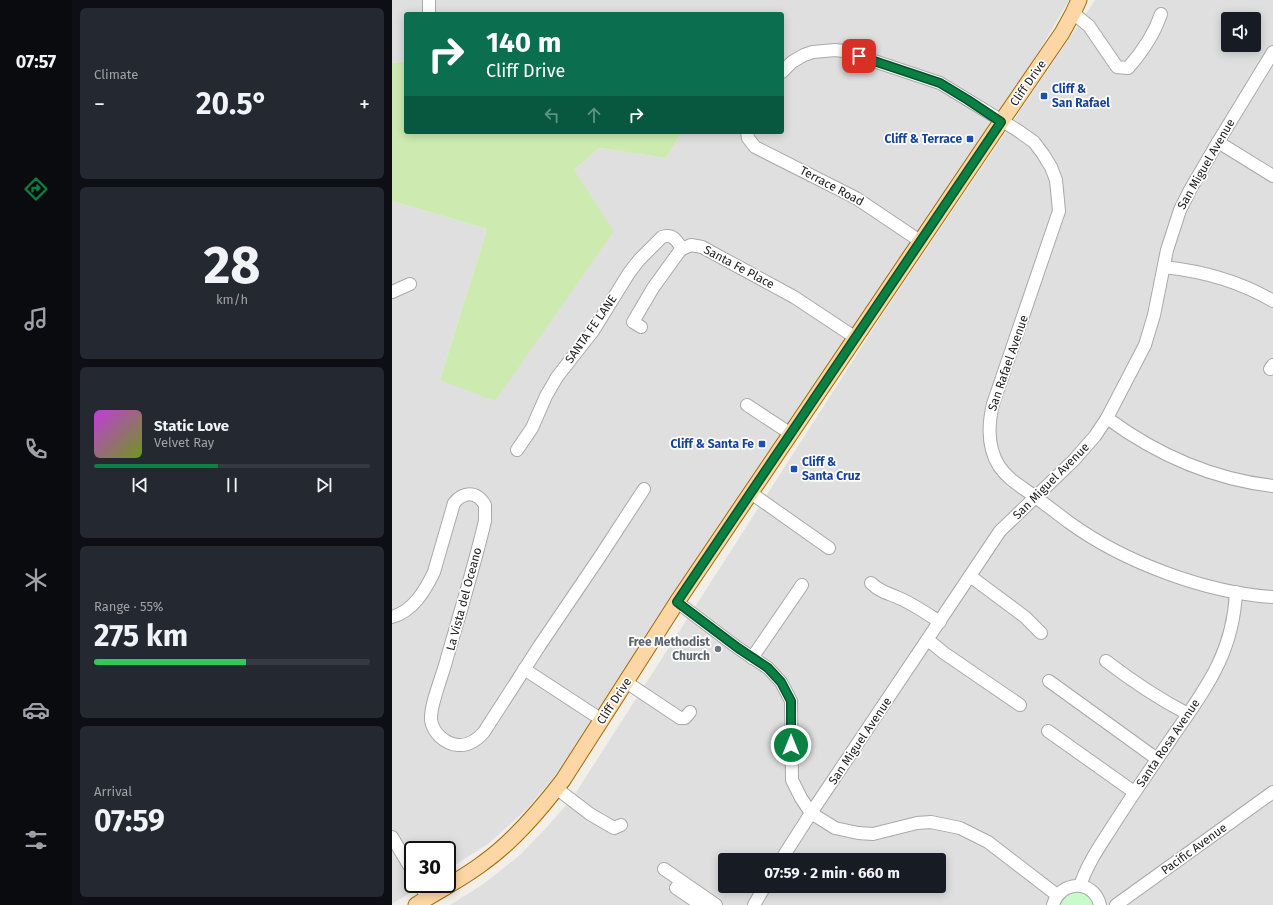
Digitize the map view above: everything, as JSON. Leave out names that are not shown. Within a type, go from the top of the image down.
[{"type":"main road","name":"Cliff Drive","points":[[422,901],[483,863],[528,823],[556,788],[602,720],[677,602],[1062,33],[1076,7]]},
{"type":"street","points":[[429,0],[429,12]]},
{"type":"street","points":[[1076,7],[1117,67],[1128,68],[1140,55],[1149,41],[1161,14]]},
{"type":"street","points":[[784,70],[792,62],[813,52],[826,50],[844,51],[940,83],[982,108],[1001,122]]},
{"type":"street","name":"San Miguel Avenue","points":[[786,853],[811,813],[1000,531],[1074,460],[1095,436],[1107,418],[1145,345],[1154,315],[1175,222],[1180,210],[1218,142],[1273,53]]},
{"type":"street","name":"San Rafael Avenue","points":[[1001,122],[1017,130],[1034,142],[1043,154],[1051,167],[1056,180],[1059,196],[1059,210],[993,404],[989,428],[989,439],[999,466],[1008,477],[1019,486],[1070,523],[1120,553],[1146,565],[1206,585],[1236,592],[1273,597]]},
{"type":"street","name":"Terrace Road","points":[[747,134],[748,138],[755,147],[856,198],[920,242]]},
{"type":"street","points":[[1218,142],[1273,176]]},
{"type":"street","name":"SANTA FE LANE","points":[[517,450],[532,428],[546,396],[557,377],[593,330],[621,284],[639,260],[658,240],[667,235],[672,236],[682,249]]},
{"type":"street","name":"Santa Fe Place","points":[[682,249],[691,245],[702,247],[794,296],[856,338]]},
{"type":"street","points":[[641,328],[633,322],[653,288],[682,249]]},
{"type":"street","points":[[1164,266],[1231,281],[1260,293],[1273,301]]},
{"type":"street","points":[[392,292],[410,284]]},
{"type":"street","points":[[747,405],[791,434]]},
{"type":"street","points":[[1107,418],[1168,456],[1191,466],[1240,480],[1273,486]]},
{"type":"street","name":"La Vista del Oceano","points":[[392,617],[408,609],[423,593],[429,583],[434,572],[454,504],[460,496],[469,494],[474,495],[483,501],[485,505],[485,520],[432,708],[432,724],[437,734],[446,742],[464,745],[475,740],[484,732],[524,669],[595,565],[644,488]]},
{"type":"street","points":[[751,493],[830,548]]},
{"type":"street","points":[[970,576],[1025,617],[1041,633]]},
{"type":"street","points":[[871,583],[878,589],[915,606],[940,622]]},
{"type":"street","points":[[752,658],[802,585]]},
{"type":"street","name":"Santa Rosa Avenue","points":[[1080,886],[1086,870],[1134,792],[1210,682],[1222,658],[1233,623],[1236,592]]},
{"type":"street","points":[[677,602],[752,658],[768,668],[781,682],[791,701],[792,780],[811,813],[836,828],[858,834],[872,834],[917,823],[931,822],[960,828],[988,842],[1055,900],[1065,888],[1070,886],[1080,886],[1092,891],[1098,899],[1100,905]]},
{"type":"street","points":[[928,640],[944,653],[1020,705]]},
{"type":"street","points":[[1106,661],[1172,706],[1188,714]]},
{"type":"street","points":[[524,669],[602,720]]},
{"type":"street","points":[[1049,681],[1157,759]]},
{"type":"street","points":[[626,682],[680,718],[684,718],[690,712]]},
{"type":"street","points":[[1048,731],[1134,792]]},
{"type":"street","points":[[556,788],[590,814],[614,828],[621,825]]},
{"type":"street","name":"Pacific Avenue","points":[[1116,905],[1273,792]]},
{"type":"street","points":[[392,837],[404,857]]},
{"type":"street","points":[[664,869],[716,905]]},
{"type":"street","points":[[676,888],[701,905]]},
{"type":"street","points":[[754,905],[761,893]]},
{"type":"shaded area","points":[[392,0],[1069,0],[1038,53],[563,766],[527,809],[488,844],[456,864],[456,841],[404,841],[404,893],[410,893],[392,904],[392,201],[487,229],[440,380],[574,170],[599,148],[666,158],[681,134],[784,134],[784,12],[404,12],[404,61],[392,63]]},
{"type":"shaded area","points":[[1095,0],[1273,0],[1273,905],[450,905],[482,885],[520,855],[573,797],[886,309]]},
{"type":"green space","points":[[404,61],[404,134],[681,134],[666,158],[599,148],[574,170],[614,231],[495,401],[440,380],[487,229],[392,201],[392,63]]},
{"type":"green space","points":[[1075,885],[1100,905],[1053,905]]},
{"type":"place","name":"Cliff & San Rafael","points":[[1044,96]]},
{"type":"place","name":"Cliff & Terrace","points":[[970,139]]},
{"type":"place","name":"Cliff & Santa Fe","points":[[762,444]]},
{"type":"place","name":"Cliff & Santa Cruz","points":[[794,469]]},
{"type":"place","name":"Free Methodist Church","points":[[718,649]]},
{"type":"route","points":[[791,745],[791,701],[781,682],[768,668],[738,648],[677,602],[1001,122],[940,83],[859,56]]}]
